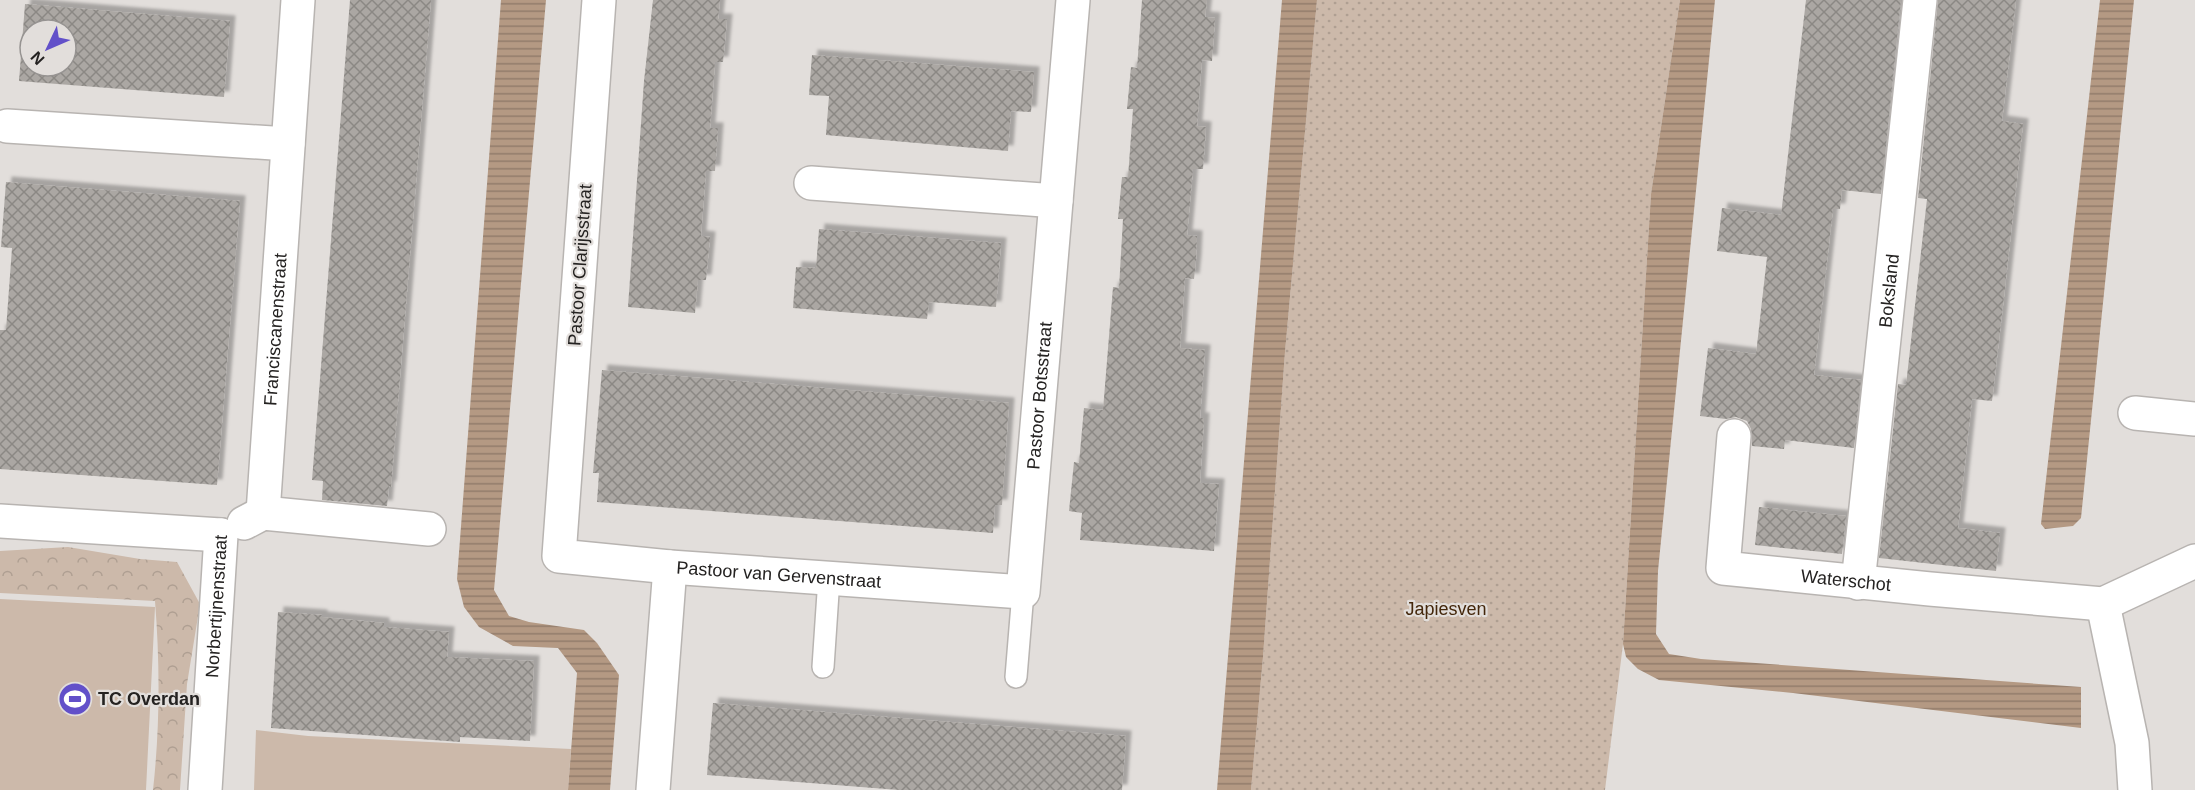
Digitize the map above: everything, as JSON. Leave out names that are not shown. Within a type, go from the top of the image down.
[{"type":"street","name":"Franciscanenstraat","points":[[262,513],[298,0]]},
{"type":"street","name":"Pastoor Clarijsstraat","points":[[561,531],[599,0]]},
{"type":"street","name":"Pastoor Botsstraat","points":[[1023,592],[1073,0]]},
{"type":"street","name":"Boksland","points":[[1858,583],[1920,0]]},
{"type":"street","points":[[7,126],[288,144]]},
{"type":"street","points":[[811,183],[1056,201]]},
{"type":"street","points":[[2135,413],[2195,419]]},
{"type":"street","name":"Waterschot","points":[[1734,436],[1723,568],[1858,583],[2103,604],[2195,561]]},
{"type":"street","points":[[221,535],[262,513],[429,529]]},
{"type":"street","name":"Norbertijnenstraat","points":[[0,521],[221,535],[205,790]]},
{"type":"street","name":"Pastoor van Gervenstraat","points":[[561,531],[559,556],[669,567],[1023,592]]},
{"type":"street","points":[[653,790],[669,567]]},
{"type":"street","points":[[2103,604],[2132,743],[2136,790]]},
{"type":"lane","points":[[823,667],[829,578]]},
{"type":"lane","points":[[1016,677],[1023,592]]},
{"type":"green space","name":"Japiesven","points":[[1317,0],[1680,0],[1651,194],[1623,644],[1605,790],[1251,790],[1285,352]]},
{"type":"green space","points":[[68,547],[140,559],[177,562],[200,604],[187,684],[180,790],[153,790],[158,696],[155,601],[0,593],[0,551]]},
{"type":"green space","name":"TC Overdan","points":[[0,599],[155,607],[146,790],[0,790]]},
{"type":"green space","points":[[256,730],[308,736],[571,749],[568,790],[254,790]]},
{"type":"shaded area","points":[[501,0],[546,0],[494,590],[509,616],[529,622],[584,630],[597,643],[619,675],[610,790],[568,790],[577,673],[558,648],[513,646],[479,627],[464,607],[457,579]]},
{"type":"shaded area","points":[[1282,0],[1317,0],[1285,352],[1251,790],[1217,790]]},
{"type":"shaded area","points":[[1680,0],[1715,0],[1658,571],[1656,634],[1669,654],[1701,659],[2081,687],[2081,728],[1793,693],[1659,680],[1638,669],[1626,657],[1623,644],[1651,194]]},
{"type":"shaded area","points":[[2100,0],[2134,0],[2081,518],[2073,526],[2045,529],[2041,524]]},
{"type":"building","points":[[350,0],[431,0],[391,487],[389,486],[387,506],[322,500],[323,481],[312,480]]},
{"type":"building","points":[[653,0],[720,0],[718,19],[727,19],[723,62],[715,62],[710,128],[718,128],[715,171],[706,171],[701,236],[710,237],[706,280],[698,280],[695,313],[628,307],[644,81]]},
{"type":"building","points":[[1142,0],[1207,0],[1205,17],[1215,18],[1212,61],[1202,60],[1197,126],[1206,127],[1203,169],[1193,169],[1187,235],[1197,236],[1196,260],[1194,279],[1185,278],[1180,348],[1205,350],[1200,418],[1204,418],[1200,483],[1219,484],[1214,551],[1080,540],[1082,513],[1069,511],[1074,462],[1079,463],[1084,408],[1103,410],[1113,287],[1119,288],[1123,219],[1118,219],[1122,177],[1128,177],[1133,109],[1127,109],[1131,67],[1137,68]]},
{"type":"building","points":[[1806,0],[1901,0],[1881,194],[1842,190],[1840,209],[1833,209],[1814,375],[1861,380],[1854,448],[1785,440],[1784,449],[1752,446],[1751,429],[1747,421],[1736,417],[1726,419],[1700,416],[1708,348],[1756,354],[1767,257],[1717,251],[1722,208],[1781,215]]},
{"type":"building","points":[[1938,0],[2016,0],[2002,121],[2023,124],[2004,297],[1992,401],[1972,399],[1958,528],[2000,533],[1996,571],[1879,558],[1898,384],[1906,385],[1927,199],[1918,198]]},
{"type":"building","points":[[25,4],[230,21],[224,97],[19,81],[19,78],[78,78],[78,18],[24,18]]},
{"type":"building","points":[[812,55],[1034,72],[1031,112],[1011,111],[1008,151],[826,135],[829,96],[809,95]]},
{"type":"building","points":[[6,182],[240,201],[217,485],[0,469],[0,330],[6,330],[12,248],[1,247]]},
{"type":"building","points":[[819,229],[1001,243],[996,307],[929,302],[927,319],[793,308],[796,267],[816,268]]},
{"type":"building","points":[[602,370],[1009,403],[1002,505],[995,505],[993,533],[597,502],[599,473],[593,473]]},
{"type":"building","points":[[1759,507],[1846,516],[1842,554],[1755,545]]},
{"type":"building","points":[[278,612],[384,623],[384,627],[449,632],[447,657],[534,661],[530,741],[460,737],[460,742],[271,728]]},
{"type":"building","points":[[713,703],[1126,736],[1122,790],[899,790],[707,775]]},
{"type":"place","name":"TC Overdan","points":[[75,699]]}]
